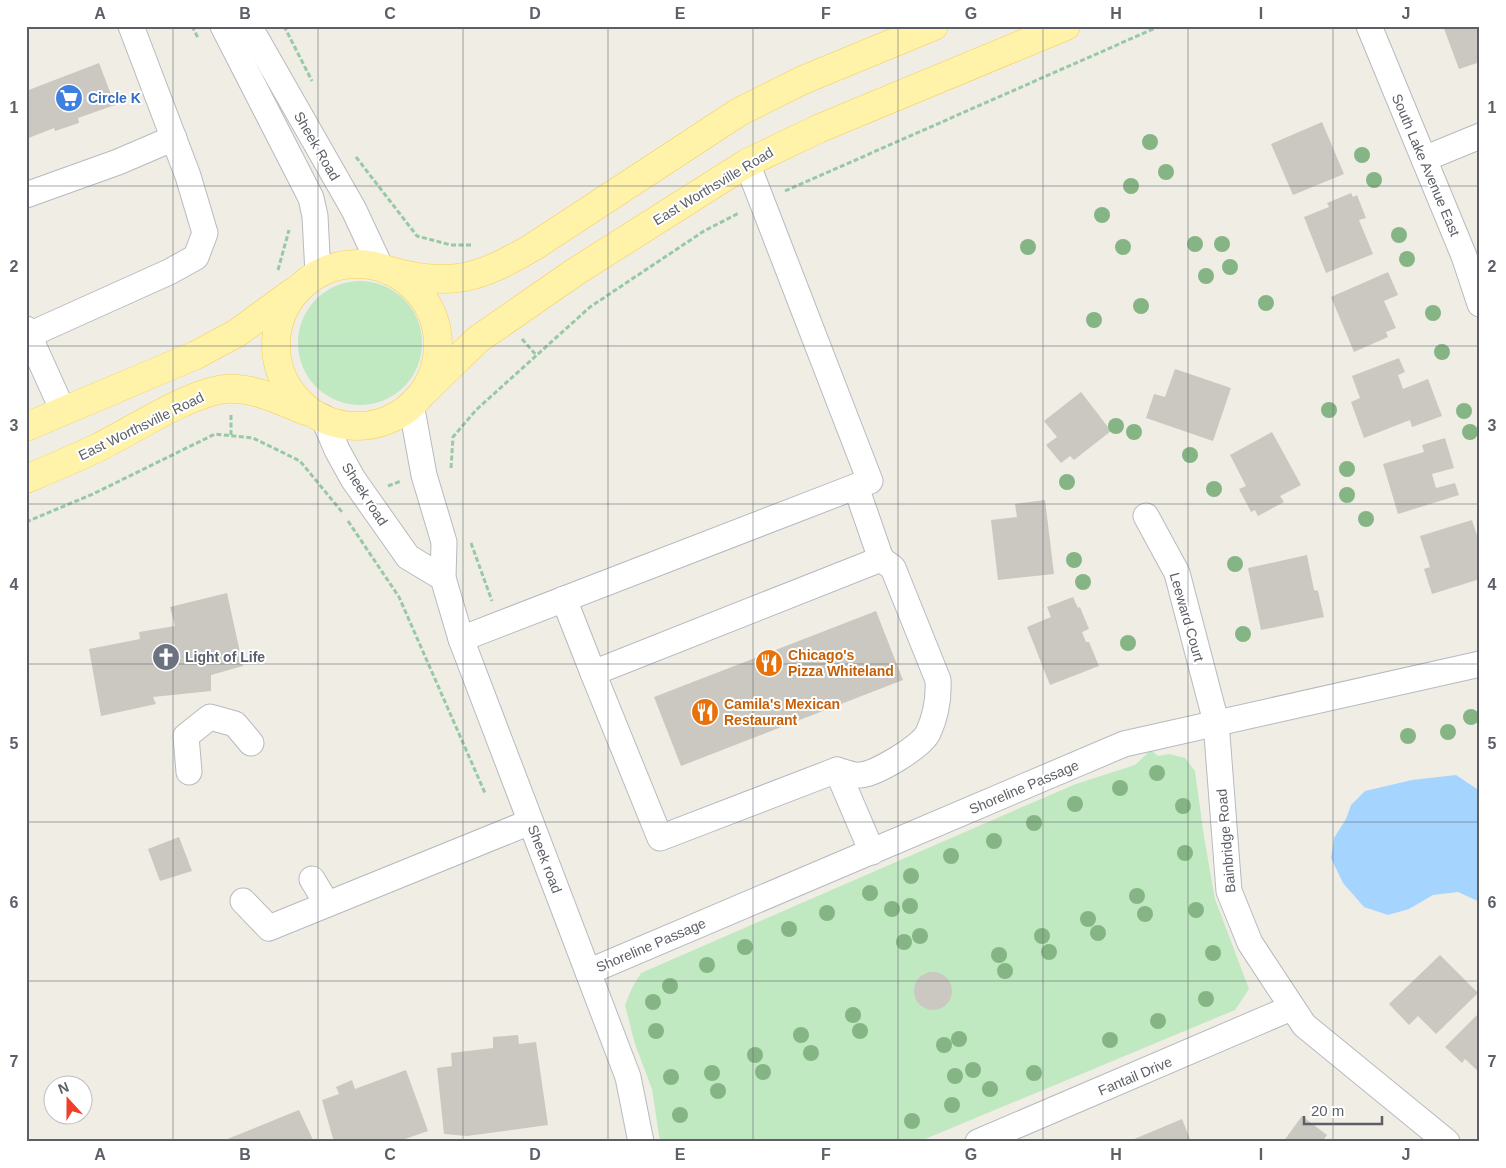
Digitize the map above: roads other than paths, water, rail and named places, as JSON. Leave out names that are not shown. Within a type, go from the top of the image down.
[{"type":"main road","points":[[26,427],[215,346],[308,281],[340,265],[366,264],[419,279],[442,280],[474,276],[498,267],[533,247],[738,112],[803,80],[934,26]]},
{"type":"main road","name":"East Worthsville Road","points":[[417,399],[477,340],[591,262],[747,163],[818,129],[1066,26]]},
{"type":"main road","points":[[308,281],[285,308],[277,331],[276,355],[283,378],[296,399],[318,416],[336,424],[361,426],[384,422],[406,410],[417,399],[434,372],[439,348],[436,324],[421,296],[411,284],[386,269]]},
{"type":"main road","name":"East Worthsville Road","points":[[26,479],[96,448],[183,403],[225,389],[244,390],[273,397],[318,416]]},
{"type":"street","points":[[63,411],[28,332],[169,272],[196,257],[206,233],[174,138],[131,26]]},
{"type":"street","name":"Sheek Road","points":[[223,26],[311,198],[315,216],[308,281]]},
{"type":"street","name":"Sheek Road","points":[[249,26],[386,269]]},
{"type":"street","name":"South Lake Avenue East","points":[[1369,26],[1464,256],[1480,304]]},
{"type":"street","points":[[1424,159],[1480,136]]},
{"type":"street","points":[[26,194],[118,162],[174,138]]},
{"type":"street","points":[[461,639],[870,481],[747,163]]},
{"type":"street","name":"Sheek road","points":[[417,399],[424,475],[444,542],[443,578],[461,639],[628,1077],[641,1142]]},
{"type":"street","name":"Sheek road","points":[[318,416],[366,499],[408,557],[443,578]]},
{"type":"street","points":[[564,599],[660,838],[837,770],[860,775],[877,769],[900,757],[927,735],[939,700],[938,680],[893,568],[881,559],[856,487]]},
{"type":"street","name":"Leeward Court","points":[[1146,516],[1177,573],[1216,722]]},
{"type":"street","points":[[593,672],[881,559]]},
{"type":"street","name":"Shoreline Passage","points":[[588,972],[1124,744],[1480,664]]},
{"type":"street","points":[[189,772],[186,736],[210,717],[235,724],[251,743]]},
{"type":"street","name":"Bainbridge Road","points":[[1216,722],[1228,891],[1250,943],[1304,1026],[1447,1142]]},
{"type":"street","points":[[837,770],[872,852]]},
{"type":"street","points":[[242,900],[269,928],[530,822]]},
{"type":"street","points":[[312,879],[327,904]]},
{"type":"street","name":"Fantail Drive","points":[[978,1142],[1291,1008]]},
{"type":"water","points":[[1456,775],[1480,791],[1480,902],[1458,892],[1433,895],[1409,909],[1388,915],[1364,907],[1343,883],[1331,858],[1334,838],[1346,819],[1351,805],[1365,791],[1412,780]]},
{"type":"place","name":"Circle K","points":[[69,98]]},
{"type":"place","name":"Light of Life","points":[[166,657]]},
{"type":"place","name":"Chicago's Pizza Whiteland","points":[[769,663]]},
{"type":"place","name":"Camila's Mexican Restaurant","points":[[705,712]]}]
